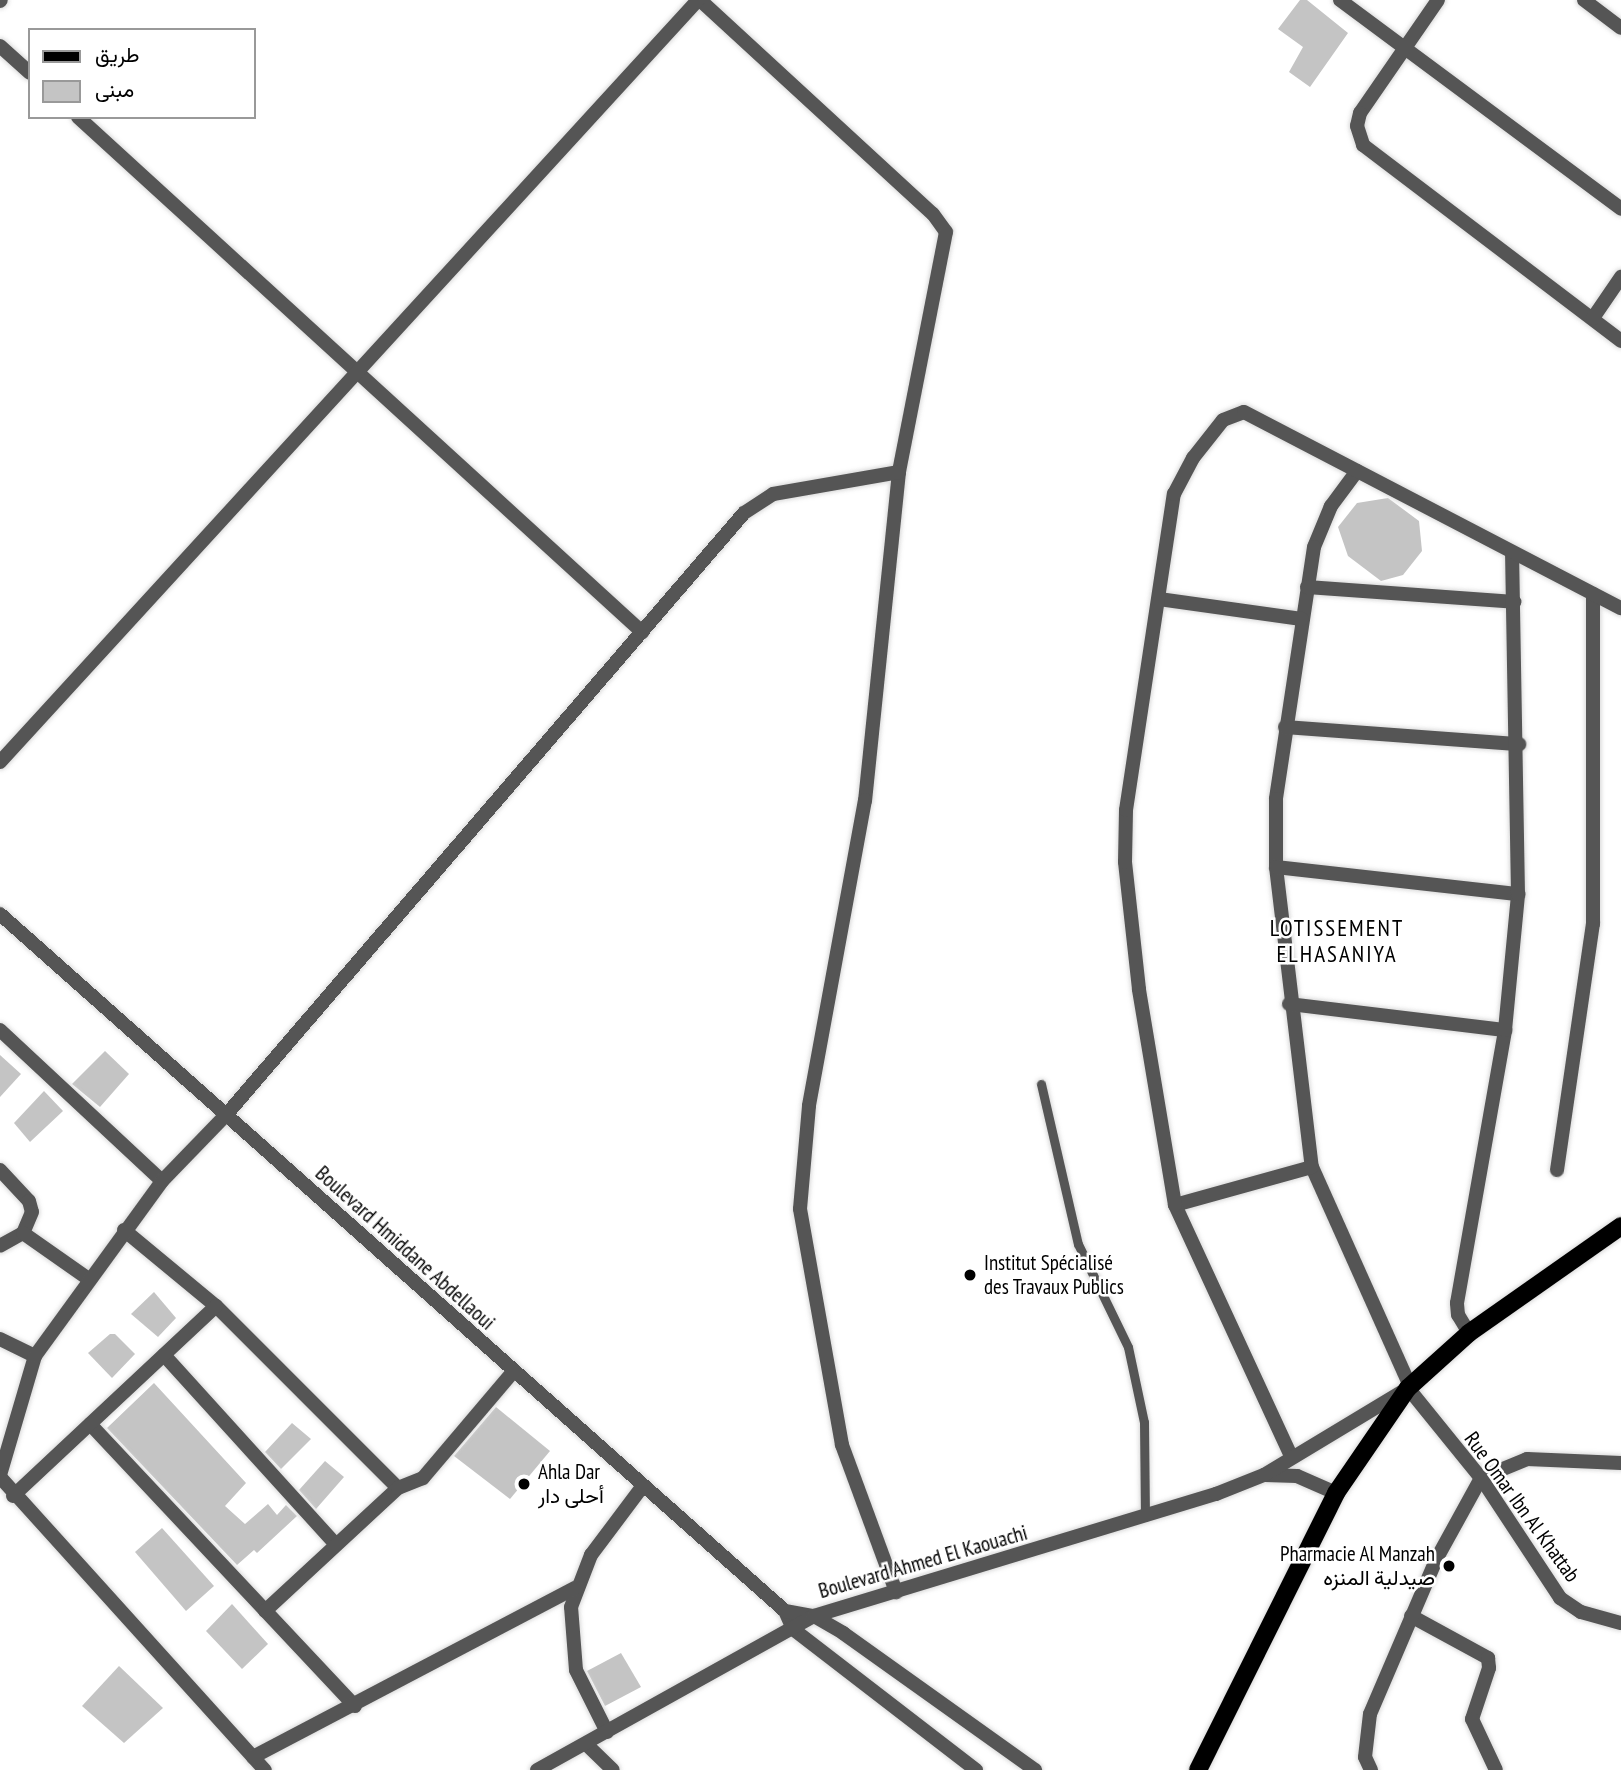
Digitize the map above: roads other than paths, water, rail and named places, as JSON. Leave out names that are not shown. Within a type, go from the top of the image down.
[{"type":"main road","points":[[1198,1770],[1336,1493],[1409,1387],[1469,1332],[1621,1226]]},
{"type":"street","points":[[0,762],[359,374],[699,0],[947,232],[899,472],[865,800],[809,1106],[800,1209],[842,1446],[895,1592]]},
{"type":"street","points":[[1340,0],[1621,209]]},
{"type":"street","points":[[1438,0],[1360,113],[1357,126],[1363,145],[1621,341]]},
{"type":"street","points":[[1584,0],[1621,28]]},
{"type":"street","points":[[0,46],[28,71]]},
{"type":"street","points":[[80,119],[642,632]]},
{"type":"street","points":[[1593,318],[1621,276]]},
{"type":"street","points":[[1291,1455],[1175,1205],[1139,989],[1125,862],[1126,810],[1174,494],[1193,458],[1223,420],[1244,412],[1621,608]]},
{"type":"street","name":"Rue Omar Ibn Al Khattab","points":[[1357,471],[1319,528],[1302,618],[1276,799],[1276,867],[1289,1004],[1312,1167],[1409,1387],[1481,1478],[1560,1598],[1581,1612],[1621,1619]]},
{"type":"street","points":[[265,1770],[13,1496],[0,1476],[35,1356],[87,1278],[162,1181],[226,1115],[642,632],[761,498],[899,472]]},
{"type":"street","points":[[1469,1332],[1458,1315],[1457,1303],[1505,1030],[1518,894],[1519,744],[1512,553]]},
{"type":"street","points":[[1307,587],[1514,602]]},
{"type":"street","points":[[1557,1170],[1593,924],[1593,593]]},
{"type":"street","points":[[1158,599],[1302,618]]},
{"type":"street","points":[[1285,727],[1519,744]]},
{"type":"street","points":[[1276,867],[1518,894]]},
{"type":"street","name":"Boulevard Hmiddane Abdellaoui","points":[[0,914],[642,1487],[785,1611],[793,1629],[976,1770]]},
{"type":"street","points":[[1289,1004],[1505,1030]]},
{"type":"street","points":[[0,1030],[162,1181]]},
{"type":"street","points":[[1175,1205],[1312,1167]]},
{"type":"street","points":[[0,1170],[29,1201],[32,1212],[23,1233],[0,1246]]},
{"type":"street","points":[[124,1230],[216,1306],[398,1488]]},
{"type":"street","points":[[23,1233],[87,1278]]},
{"type":"street","points":[[13,1496],[216,1306]]},
{"type":"street","points":[[0,1339],[35,1356]]},
{"type":"street","points":[[164,1355],[336,1545]]},
{"type":"street","points":[[265,1611],[398,1488],[423,1478],[513,1372]]},
{"type":"street","name":"Boulevard Ahmed El Kaouachi","points":[[537,1770],[814,1616],[1145,1517],[1264,1475],[1291,1455],[1409,1387]]},
{"type":"street","points":[[90,1424],[355,1706]]},
{"type":"street","points":[[1371,1770],[1365,1757],[1370,1714],[1411,1616],[1481,1478],[1527,1459],[1621,1463]]},
{"type":"street","name":"Boulevard Ahmed El Kaouachi","points":[[1264,1475],[1297,1476],[1336,1493]]},
{"type":"street","points":[[607,1732],[576,1670],[571,1638],[575,1588],[609,1525],[642,1487]]},
{"type":"street","points":[[253,1757],[355,1706],[575,1588]]},
{"type":"street","points":[[785,1611],[814,1616],[1035,1770]]},
{"type":"street","points":[[1411,1616],[1488,1658],[1489,1668],[1472,1719],[1496,1770]]},
{"type":"street","points":[[586,1744],[613,1770]]},
{"type":"lane","points":[[1041,1084],[1078,1244],[1128,1347],[1144,1422],[1145,1517]]},
{"type":"place","name":"Institut Spécialisé des Travaux Publics","points":[[970,1275]]},
{"type":"place","name":"Ahla Dar أحلى دار","points":[[524,1484]]},
{"type":"place","name":"Pharmacie Al Manzah صيدلية المنزه","points":[[1449,1566]]},
{"type":"district","name":"LOTISSEMENT ELHASANIYA","points":[[1337,941]]}]
